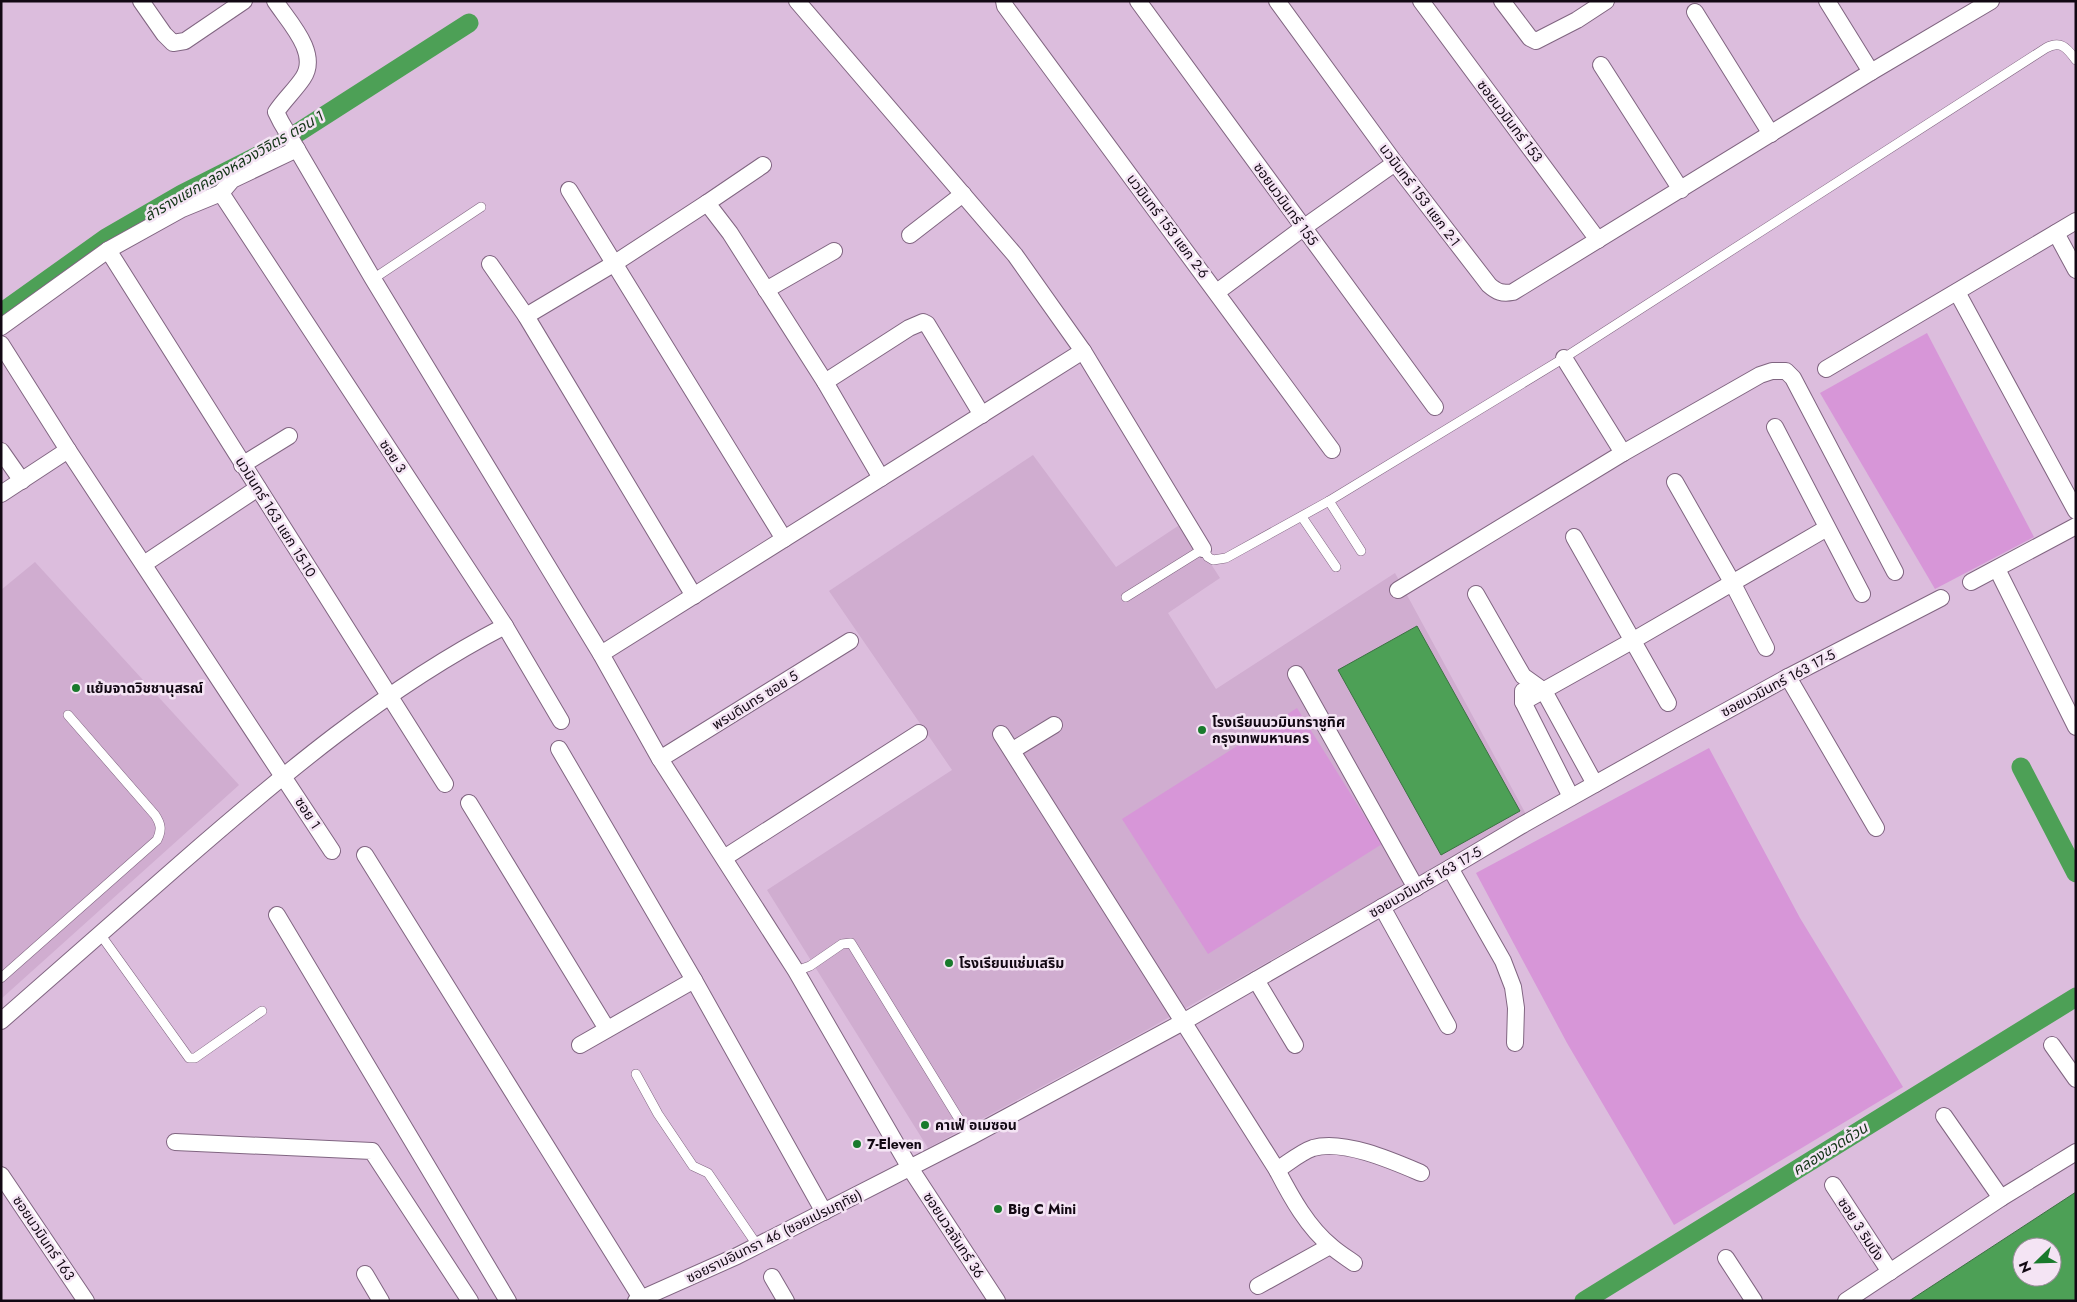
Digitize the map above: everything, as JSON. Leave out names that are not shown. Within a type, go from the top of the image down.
[{"type":"street","points":[[141,1],[164,34],[173,43],[184,41],[244,1]]},
{"type":"street","name":"ซอยนวลจันทร์ 36","points":[[275,1],[306,48],[308,64],[304,76],[276,112],[281,122],[373,279],[601,654],[660,759],[796,971],[910,1168],[997,1301]]},
{"type":"street","points":[[797,1],[1015,255],[1083,351],[1203,550]]},
{"type":"street","name":"นวมินทร์ 153 แยก 2-6","points":[[1004,1],[1005,6],[1332,450]]},
{"type":"street","name":"ซอยนวมินทร์ 155","points":[[1138,1],[1435,406]]},
{"type":"street","name":"นวมินทร์ 153 แยก 2-1","points":[[1277,1],[1396,163],[1489,285],[1497,292],[1504,294],[1513,292],[1598,240]]},
{"type":"street","name":"ซอยนวมินทร์ 153","points":[[1421,1],[1598,240]]},
{"type":"street","points":[[1502,1],[1530,38],[1536,41],[1577,20],[1606,1]]},
{"type":"street","points":[[1827,1],[1871,72]]},
{"type":"street","points":[[1598,240],[1871,72],[1991,1]]},
{"type":"street","points":[[1695,12],[1771,134]]},
{"type":"street","points":[[1601,65],[1681,190]]},
{"type":"street","points":[[1,327],[108,250],[182,209],[221,193],[232,180],[296,147]]},
{"type":"street","points":[[1217,292],[1303,228],[1396,163]]},
{"type":"street","points":[[526,316],[615,263],[763,165]]},
{"type":"street","points":[[569,190],[784,539]]},
{"type":"street","name":"ซอย 3","points":[[221,193],[505,626],[561,721]]},
{"type":"street","points":[[910,235],[963,194]]},
{"type":"street","points":[[707,203],[730,234],[825,382],[881,478]]},
{"type":"street","points":[[1826,369],[2076,221]]},
{"type":"street","points":[[2056,233],[2076,270]]},
{"type":"street","name":"นวมินทร์ 163 แยก 15-10","points":[[108,250],[445,784]]},
{"type":"street","points":[[766,290],[834,251]]},
{"type":"street","points":[[490,264],[526,316],[694,596]]},
{"type":"street","points":[[1957,292],[2076,511]]},
{"type":"street","points":[[825,382],[909,328],[923,322],[927,324],[982,415]]},
{"type":"street","name":"ซอย 1","points":[[1,344],[68,450],[332,851]]},
{"type":"street","points":[[601,654],[1083,351]]},
{"type":"street","points":[[1564,358],[1623,452]]},
{"type":"street","points":[[1398,590],[1623,452],[1760,375],[1772,371],[1786,371],[1793,378],[1895,572]]},
{"type":"street","points":[[1775,427],[1862,594]]},
{"type":"street","points":[[242,465],[289,436]]},
{"type":"street","points":[[1,494],[68,450]]},
{"type":"street","points":[[1,451],[22,481]]},
{"type":"street","points":[[1675,482],[1732,582],[1766,648]]},
{"type":"street","points":[[144,564],[258,488]]},
{"type":"street","points":[[1971,582],[2076,526]]},
{"type":"street","points":[[1523,702],[1826,528]]},
{"type":"street","points":[[1574,537],[1668,702]]},
{"type":"street","points":[[1997,569],[2076,727]]},
{"type":"street","points":[[1476,594],[1523,676],[1544,691],[1595,784]]},
{"type":"street","name":"ซอยนวมินทร์ 163 17-5","points":[[910,1168],[1183,1022],[1571,797],[1788,677],[1941,598]]},
{"type":"street","points":[[1,1021],[283,775],[389,696],[471,643],[505,626]]},
{"type":"street","name":"พรบดินทร ซอย 5","points":[[660,759],[850,641]]},
{"type":"street","points":[[1296,674],[1416,888]]},
{"type":"street","points":[[1523,676],[1523,702],[1571,797]]},
{"type":"street","points":[[1788,677],[1876,828]]},
{"type":"street","points":[[1013,750],[1054,725]]},
{"type":"street","points":[[724,858],[919,734]]},
{"type":"street","points":[[1001,734],[1013,750],[1277,1170],[1292,1198],[1330,1246],[1354,1263]]},
{"type":"street","points":[[559,749],[694,980],[824,1212]]},
{"type":"street","points":[[469,803],[607,1030]]},
{"type":"street","points":[[365,855],[639,1300]]},
{"type":"street","points":[[1450,868],[1502,961],[1513,987],[1516,1008],[1515,1043]]},
{"type":"street","points":[[1382,907],[1448,1026]]},
{"type":"street","points":[[277,915],[508,1301]]},
{"type":"street","points":[[580,1045],[694,980]]},
{"type":"street","points":[[1256,980],[1295,1045]]},
{"type":"street","points":[[2052,1045],[2076,1078]]},
{"type":"street","points":[[1944,1116],[2001,1198]]},
{"type":"street","points":[[175,1142],[372,1152],[470,1301]]},
{"type":"street","points":[[1277,1170],[1312,1149],[1327,1146],[1371,1153],[1421,1173]]},
{"type":"street","points":[[1846,1301],[2001,1198],[2076,1152]]},
{"type":"street","name":"ซอยรามอินทรา 46 (ซอยเปรมฤทัย)","points":[[639,1300],[663,1295],[910,1168]]},
{"type":"street","name":"ซอยนวมินทร์ 163","points":[[1,1175],[86,1301]]},
{"type":"street","name":"ซอย 3 ริมบึง","points":[[1833,1185],[1890,1272]]},
{"type":"street","points":[[1258,1286],[1330,1246]]},
{"type":"street","points":[[1726,1258],[1754,1301]]},
{"type":"street","points":[[365,1274],[382,1301]]},
{"type":"street","points":[[772,1277],[786,1301]]},
{"type":"lane","points":[[1126,596],[1203,550],[1213,560],[1226,558],[1329,502],[1564,358],[2046,48],[2058,44],[2064,46],[2076,60]]},
{"type":"lane","points":[[373,279],[481,207]]},
{"type":"lane","points":[[1329,502],[1361,551]]},
{"type":"lane","points":[[1302,517],[1336,567]]},
{"type":"lane","points":[[1,978],[156,840],[160,834],[161,828],[155,815],[68,715]]},
{"type":"lane","points":[[100,934],[189,1058],[195,1058],[262,1011]]},
{"type":"lane","points":[[796,971],[810,966],[842,944],[851,943],[970,1137]]},
{"type":"lane","points":[[636,1074],[658,1114],[693,1166],[708,1173],[757,1245]]},
{"type":"shaded area","points":[[1927,333],[2034,537],[1935,589],[1820,393]]},
{"type":"shaded area","name":"โรงเรียนนวมินทราชูทิศ กรุงเทพมหานคร","points":[[1033,455],[1116,567],[1184,522],[1220,578],[1168,613],[1216,689],[1395,573],[1527,816],[1136,1036],[928,1148],[767,890],[952,770],[829,591]]},
{"type":"shaded area","name":"แย้มจาดวิชชานุสรณ์","points":[[35,562],[239,785],[1,999],[1,590]]},
{"type":"shaded area","points":[[1417,626],[1520,811],[1441,855],[1338,670]]},
{"type":"shaded area","points":[[1297,708],[1382,844],[1208,954],[1122,819]]},
{"type":"shaded area","points":[[1709,748],[1800,918],[1903,1087],[1674,1225],[1567,1043],[1476,873]]},
{"type":"shaded area","points":[[2076,1192],[2076,1301],[1909,1301]]},
{"type":"waterway","name":"ลำรางแยกคลองหลวงวิจิตร ตอน 1","points":[[1,313],[106,238],[182,194],[277,146],[469,23]]},
{"type":"waterway","points":[[2021,767],[2076,873]]},
{"type":"waterway","name":"คลองขวดด้วน","points":[[1584,1301],[2076,997]]},
{"type":"place","name":"แย้มจาดวิชชานุสรณ์","points":[[76,688]]},
{"type":"place","name":"โรงเรียนนวมินทราชูทิศ กรุงเทพมหานคร","points":[[1202,730]]},
{"type":"place","name":"โรงเรียนแช่มเสริม","points":[[949,963]]},
{"type":"place","name":"คาเฟ่ อเมซอน","points":[[925,1125]]},
{"type":"place","name":"7-Eleven","points":[[857,1144]]},
{"type":"place","name":"Big C Mini","points":[[998,1209]]}]
